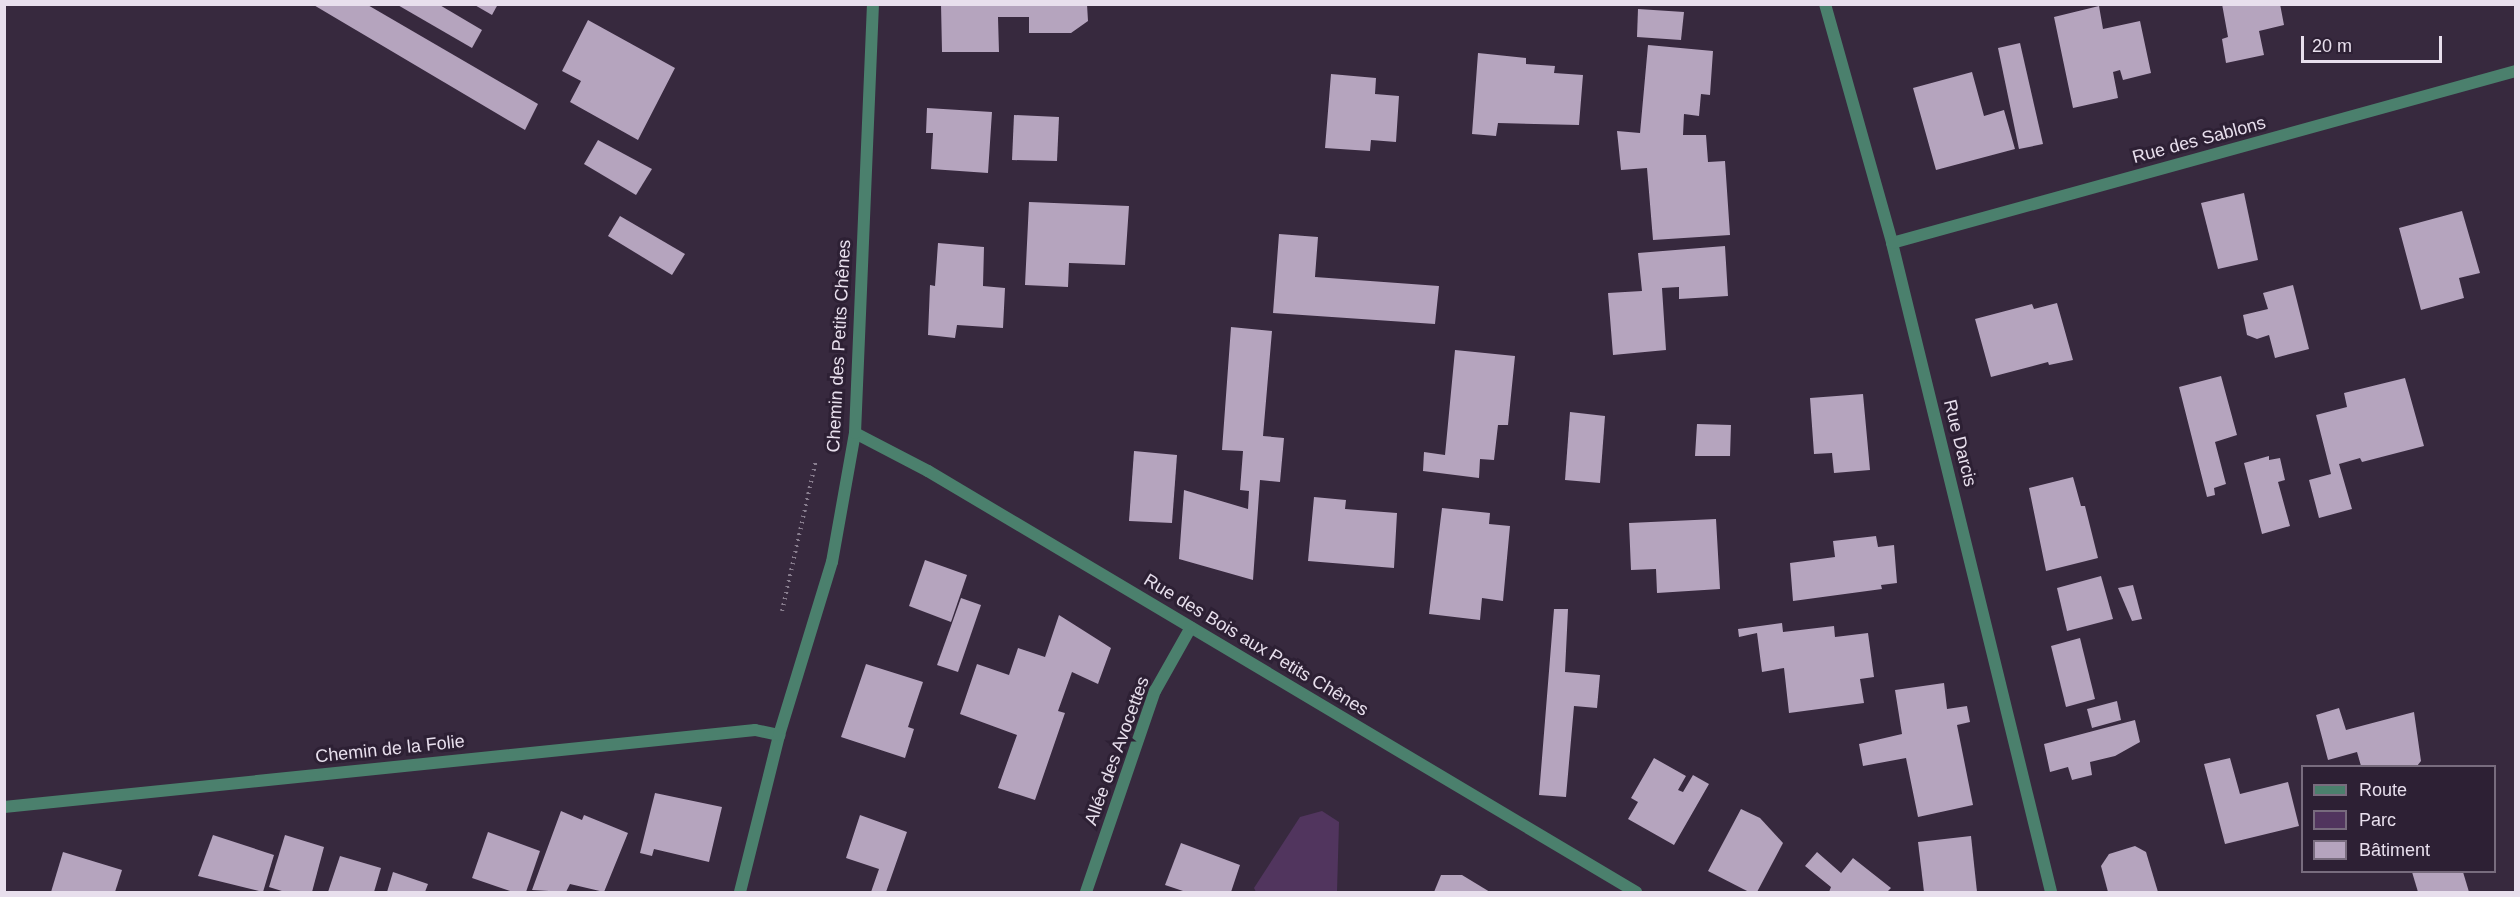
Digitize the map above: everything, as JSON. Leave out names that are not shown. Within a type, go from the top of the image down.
[{"type":"street","name":"Chemin des Petits Chênes","points":[[740,892],[779,735],[832,562],[855,433],[873,4]]},
{"type":"street","name":"Rue Darcis","points":[[1825,4],[1892,243],[2051,892]]},
{"type":"street","name":"Rue des Sablons","points":[[1892,243],[2516,71]]},
{"type":"street","name":"Rue des Bois aux Petits Chênes","points":[[855,433],[1191,627],[1636,892]]},
{"type":"street","name":"Allée des Avocettes","points":[[1086,892],[1155,691],[1191,627]]},
{"type":"street","name":"Chemin de la Folie","points":[[4,807],[755,730],[779,735]]},
{"type":"path","points":[[780,617],[816,458]]},
{"type":"green space","points":[[1322,811],[1339,822],[1337,892],[1256,892],[1254,888],[1300,817]]},
{"type":"building","points":[[312,4],[366,4],[538,104],[525,130]]},
{"type":"building","points":[[396,4],[438,4],[482,30],[472,48]]},
{"type":"building","points":[[473,4],[498,4],[492,15]]},
{"type":"building","points":[[941,4],[1087,4],[1088,21],[1071,33],[1029,33],[1029,17],[998,17],[999,52],[942,52]]},
{"type":"building","points":[[2222,4],[2280,4],[2284,25],[2259,31],[2264,55],[2226,63],[2222,39],[2228,37]]},
{"type":"building","points":[[2099,6],[2103,29],[2140,21],[2151,73],[2123,80],[2120,70],[2113,72],[2118,98],[2073,108],[2054,17]]},
{"type":"building","points":[[1638,9],[1684,12],[1681,40],[1637,37]]},
{"type":"building","points":[[588,20],[675,68],[638,140],[570,102],[581,81],[562,71]]},
{"type":"building","points":[[2020,43],[2043,144],[2019,149],[1998,48]]},
{"type":"building","points":[[1648,45],[1713,51],[1710,95],[1701,94],[1699,116],[1684,114],[1683,135],[1706,135],[1708,162],[1725,161],[1730,235],[1653,240],[1647,168],[1621,170],[1617,131],[1640,133]]},
{"type":"building","points":[[1478,53],[1526,58],[1526,64],[1555,66],[1554,73],[1583,75],[1579,125],[1498,123],[1496,136],[1472,134]]},
{"type":"building","points":[[1972,72],[1984,116],[2004,110],[2015,149],[1936,170],[1913,88]]},
{"type":"building","points":[[1331,74],[1376,78],[1375,94],[1399,96],[1396,142],[1371,140],[1370,151],[1325,148]]},
{"type":"building","points":[[927,108],[992,112],[988,173],[931,169],[933,133],[926,133]]},
{"type":"building","points":[[1014,115],[1059,117],[1057,161],[1012,160]]},
{"type":"building","points":[[598,140],[652,169],[636,195],[584,164]]},
{"type":"building","points":[[2244,193],[2258,260],[2218,269],[2201,203]]},
{"type":"building","points":[[1029,202],[1129,206],[1125,265],[1069,263],[1068,287],[1025,285]]},
{"type":"building","points":[[2462,211],[2480,273],[2459,278],[2464,298],[2421,310],[2399,228]]},
{"type":"building","points":[[620,216],[685,254],[672,275],[608,236]]},
{"type":"building","points":[[1279,234],[1318,237],[1315,277],[1439,286],[1435,324],[1273,313]]},
{"type":"building","points":[[938,243],[984,247],[983,286],[1005,288],[1003,328],[957,325],[955,338],[928,335],[930,285],[935,286]]},
{"type":"building","points":[[1725,246],[1728,296],[1679,299],[1679,287],[1662,288],[1666,350],[1613,355],[1608,293],[1642,291],[1638,253]]},
{"type":"building","points":[[2293,285],[2309,349],[2275,358],[2269,335],[2257,339],[2247,335],[2243,315],[2268,309],[2263,293]]},
{"type":"building","points":[[2057,303],[2073,360],[2049,365],[2048,362],[1991,377],[1975,319],[2032,304],[2034,309]]},
{"type":"building","points":[[1231,327],[1272,331],[1263,436],[1284,438],[1280,482],[1260,480],[1253,580],[1179,559],[1184,490],[1248,509],[1249,491],[1240,490],[1243,451],[1222,450]]},
{"type":"building","points":[[1455,350],[1515,356],[1508,425],[1498,425],[1494,460],[1480,459],[1479,478],[1423,471],[1424,452],[1445,455]]},
{"type":"building","points":[[2221,376],[2237,435],[2215,442],[2226,484],[2214,488],[2215,495],[2207,497],[2179,387]]},
{"type":"building","points":[[2405,378],[2424,446],[2362,462],[2360,458],[2339,464],[2352,509],[2319,518],[2309,480],[2331,474],[2316,415],[2347,407],[2344,393]]},
{"type":"building","points":[[1863,394],[1870,470],[1834,473],[1832,453],[1814,454],[1810,398]]},
{"type":"building","points":[[1570,412],[1605,416],[1600,483],[1565,480]]},
{"type":"building","points":[[1697,424],[1731,425],[1730,456],[1695,456]]},
{"type":"building","points":[[1134,451],[1177,455],[1172,523],[1129,521]]},
{"type":"building","points":[[2269,456],[2269,460],[2280,458],[2285,480],[2278,482],[2290,526],[2262,534],[2244,463]]},
{"type":"building","points":[[2073,477],[2081,506],[2085,506],[2098,558],[2046,571],[2029,488]]},
{"type":"building","points":[[1314,497],[1346,500],[1345,509],[1397,513],[1394,568],[1308,561]]},
{"type":"building","points":[[1442,508],[1490,513],[1489,524],[1510,526],[1503,601],[1482,598],[1480,620],[1429,614]]},
{"type":"building","points":[[1716,519],[1720,589],[1657,593],[1656,569],[1631,570],[1629,523]]},
{"type":"building","points":[[1876,536],[1878,547],[1894,545],[1897,583],[1881,585],[1882,589],[1793,601],[1790,563],[1835,557],[1833,541]]},
{"type":"building","points":[[925,560],[967,575],[951,622],[909,606]]},
{"type":"building","points":[[2101,576],[2113,619],[2067,631],[2057,588]]},
{"type":"building","points":[[2133,585],[2142,619],[2132,621],[2118,588]]},
{"type":"building","points":[[961,598],[981,605],[958,672],[937,665]]},
{"type":"building","points":[[1554,609],[1568,609],[1565,672],[1600,675],[1597,708],[1574,706],[1566,797],[1539,795]]},
{"type":"building","points":[[1059,615],[1111,648],[1098,684],[1072,672],[1058,711],[1065,713],[1035,800],[998,788],[1017,735],[960,714],[977,664],[1009,675],[1018,648],[1045,657]]},
{"type":"building","points":[[1782,623],[1783,632],[1834,626],[1835,637],[1868,633],[1874,677],[1860,679],[1864,703],[1789,713],[1784,668],[1762,672],[1757,633],[1739,637],[1738,629]]},
{"type":"building","points":[[2080,638],[2095,699],[2066,707],[2051,646]]},
{"type":"building","points":[[866,664],[923,682],[908,727],[914,729],[905,758],[841,737]]},
{"type":"building","points":[[1944,683],[1947,709],[1967,706],[1970,722],[1957,725],[1973,805],[1918,817],[1906,758],[1863,766],[1859,744],[1902,734],[1895,690]]},
{"type":"building","points":[[2117,701],[2121,720],[2092,728],[2087,709]]},
{"type":"building","points":[[2339,708],[2346,730],[2414,712],[2421,761],[2418,765],[2361,765],[2357,752],[2328,760],[2316,715]]},
{"type":"building","points":[[2135,720],[2140,742],[2115,756],[2090,762],[2092,775],[2072,780],[2068,767],[2050,772],[2044,744]]},
{"type":"building","points":[[1654,758],[1686,776],[1678,790],[1683,792],[1693,775],[1709,784],[1674,845],[1628,819],[1638,802],[1631,798]]},
{"type":"building","points":[[2230,758],[2240,794],[2288,782],[2299,826],[2225,844],[2204,764]]},
{"type":"building","points":[[655,793],[722,807],[709,862],[654,849],[652,856],[640,853]]},
{"type":"building","points":[[1741,809],[1760,818],[1783,843],[1757,892],[1749,892],[1708,871]]},
{"type":"building","points":[[561,811],[582,820],[584,815],[628,833],[604,892],[570,884],[566,892],[532,890]]},
{"type":"building","points":[[860,815],[907,832],[886,892],[871,892],[879,869],[846,858]]},
{"type":"building","points":[[488,832],[540,851],[526,892],[513,892],[472,878]]},
{"type":"building","points":[[213,835],[274,855],[263,892],[198,876]]},
{"type":"building","points":[[285,835],[324,847],[312,892],[285,892],[269,887]]},
{"type":"building","points":[[1971,836],[1977,892],[1924,892],[1918,842]]},
{"type":"building","points":[[1181,843],[1240,865],[1231,892],[1186,892],[1165,885]]},
{"type":"building","points":[[2135,846],[2146,852],[2158,892],[2108,892],[2101,866],[2109,854]]},
{"type":"building","points":[[63,852],[122,870],[115,892],[51,892]]},
{"type":"building","points":[[1817,852],[1841,873],[1853,858],[1891,888],[1887,892],[1829,892],[1831,887],[1805,866]]},
{"type":"building","points":[[340,856],[381,868],[374,892],[328,892]]},
{"type":"building","points":[[393,872],[428,884],[425,892],[387,892]]},
{"type":"building","points":[[2412,873],[2463,873],[2469,892],[2418,892]]},
{"type":"building","points":[[1441,875],[1462,875],[1490,892],[1434,892]]}]
